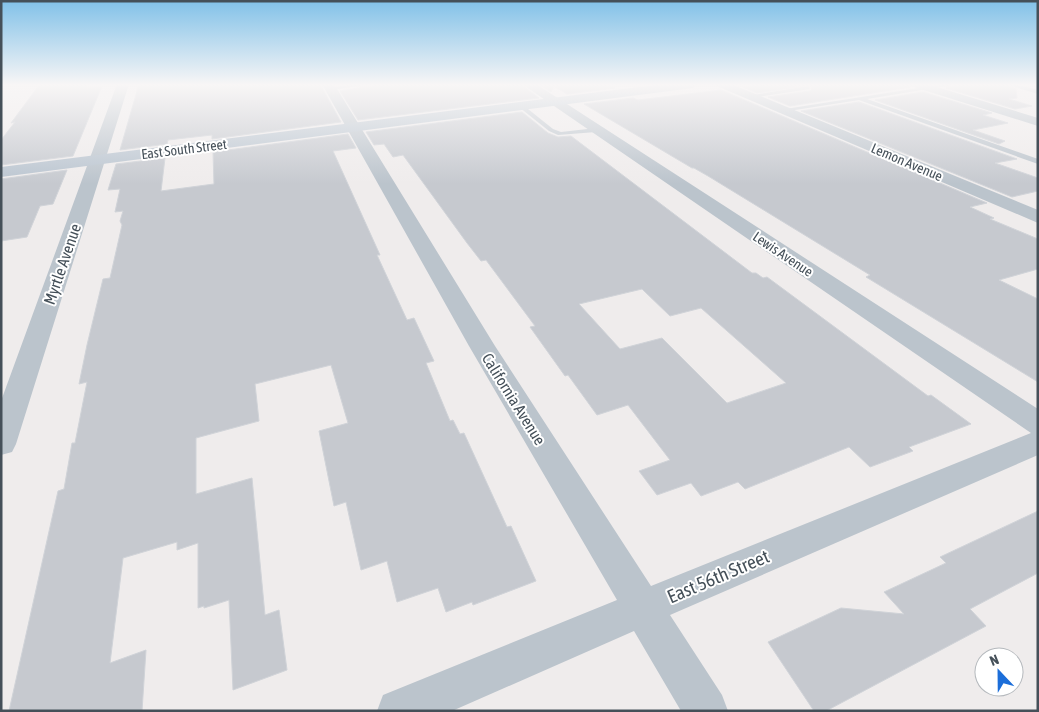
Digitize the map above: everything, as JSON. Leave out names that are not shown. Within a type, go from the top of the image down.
[{"type":"main road","name":"East South Street","points":[[1,172],[431,117]]},
{"type":"street","name":"Myrtle Avenue","points":[[1,444],[112,117]]},
{"type":"street","name":"California Avenue","points":[[347,117],[482,346],[706,711]]},
{"type":"street","name":"Lewis Avenue","points":[[577,117],[1038,424]]},
{"type":"street","name":"Lemon Avenue","points":[[799,117],[1038,217]]},
{"type":"street","points":[[1023,117],[1038,122]]},
{"type":"street","name":"East 56th Street","points":[[399,711],[1038,442]]},
{"type":"lane","points":[[535,117],[551,130],[560,134],[596,130]]},
{"type":"lane","points":[[913,117],[1038,162]]},
{"type":"building","points":[[15,117],[89,117],[73,156],[1,165],[1,140],[15,122],[11,123]]},
{"type":"building","points":[[129,117],[338,117],[341,122],[212,139],[212,135],[168,140],[167,144],[120,150]]},
{"type":"building","points":[[356,117],[381,117],[358,120]]},
{"type":"building","points":[[481,117],[528,117],[548,133],[558,137],[571,136],[752,273],[756,273],[763,278],[767,277],[928,396],[931,395],[971,424],[909,447],[913,451],[870,467],[849,447],[745,489],[738,482],[701,496],[691,483],[657,495],[639,471],[670,460],[628,405],[597,415],[568,375],[565,376],[530,327],[535,326],[486,260],[481,261],[403,155],[393,157],[384,144],[374,145],[366,132]],"holes":[[[642,289],[670,316],[701,308],[786,383],[727,403],[662,338],[620,349],[579,304]]]},
{"type":"building","points":[[606,117],[785,117],[987,203],[970,207],[994,218],[990,219],[1038,239],[1038,269],[999,280],[1038,299],[1038,382],[866,277],[870,275]]},
{"type":"building","points":[[816,117],[901,117],[1017,159],[995,163],[1038,178],[1038,191],[1012,197]]},
{"type":"building","points":[[924,117],[990,117],[1008,123],[973,130],[1005,141],[999,144]]},
{"type":"building","points":[[348,134],[356,148],[333,151],[407,320],[414,318],[434,361],[426,363],[450,421],[453,420],[460,434],[464,433],[507,527],[511,526],[536,581],[473,605],[472,602],[446,612],[438,588],[397,602],[387,561],[361,570],[346,502],[334,506],[319,431],[348,423],[331,365],[255,384],[259,421],[196,438],[196,494],[252,478],[265,615],[279,610],[287,670],[233,690],[229,600],[198,608],[198,543],[177,550],[177,542],[123,558],[110,663],[146,650],[142,711],[9,711],[58,491],[64,489],[72,443],[75,443],[87,382],[79,384],[87,345],[103,279],[110,278],[122,225],[120,221],[123,211],[115,212],[120,189],[108,190],[116,164],[165,158],[161,191],[214,184],[213,152]]},
{"type":"building","points":[[67,170],[53,204],[40,206],[27,237],[1,241],[1,179]]},
{"type":"building","points":[[1038,511],[1038,573],[970,609],[986,626],[826,711],[814,711],[768,642],[841,608],[904,614],[884,592],[946,563],[940,557]]}]
